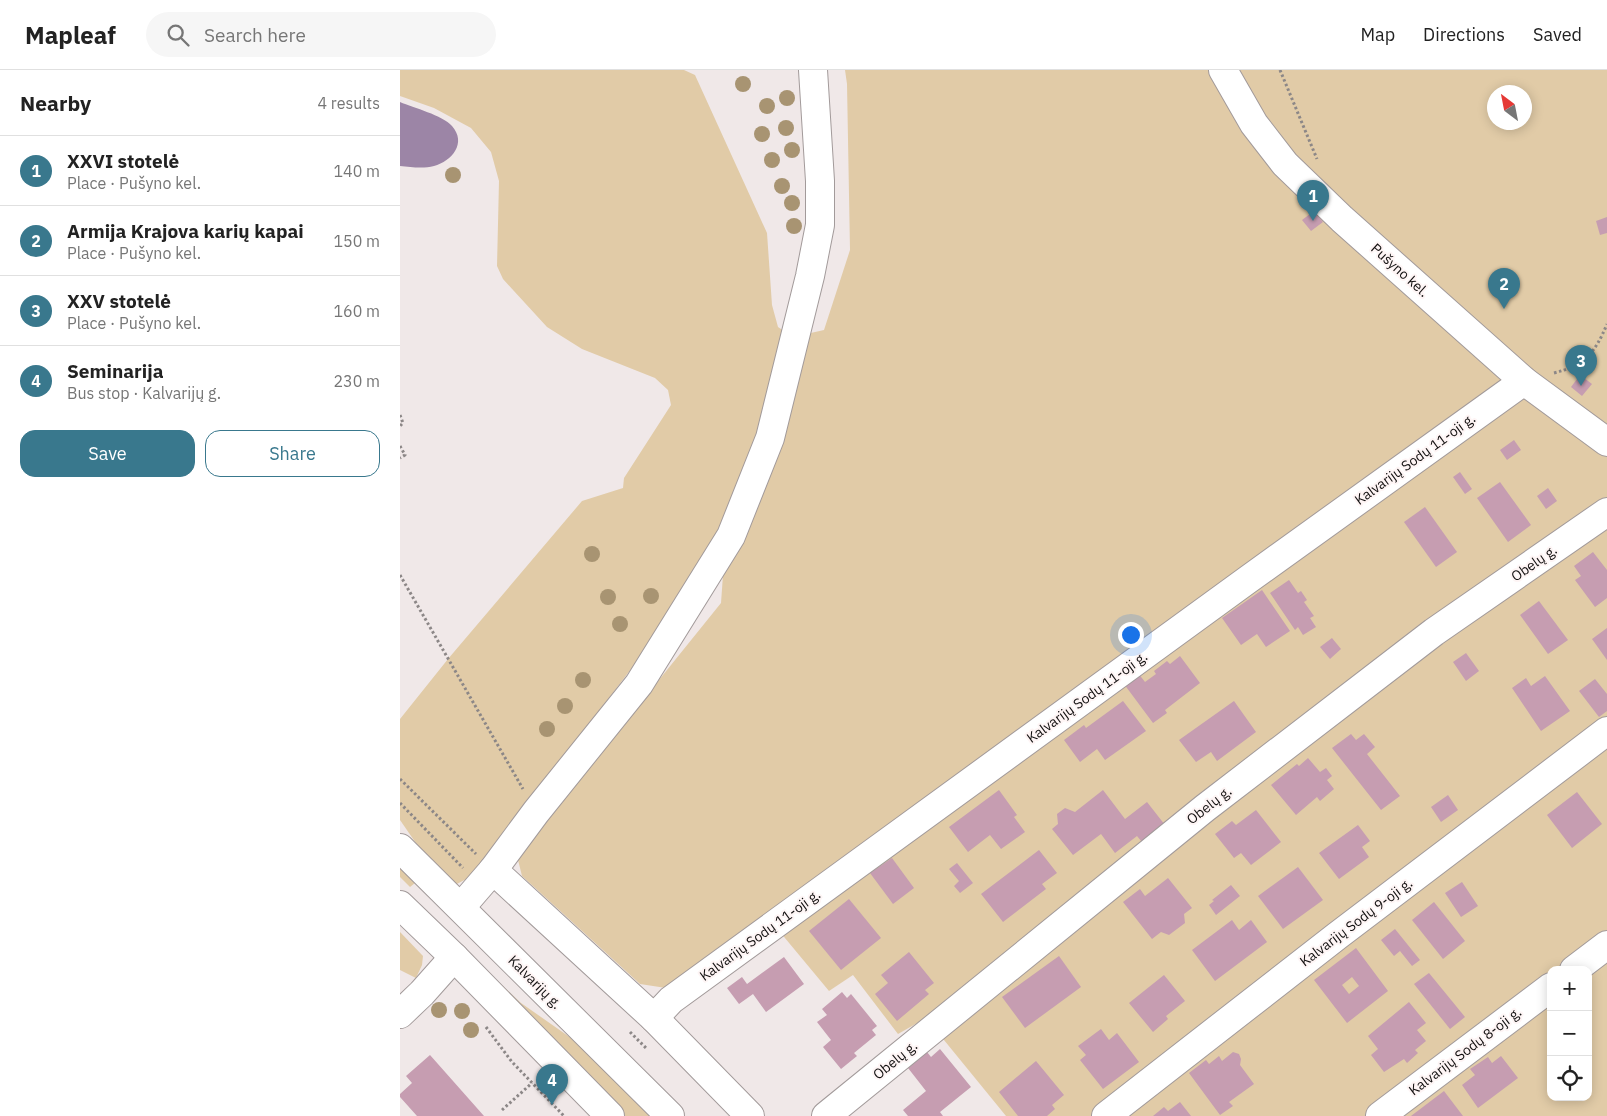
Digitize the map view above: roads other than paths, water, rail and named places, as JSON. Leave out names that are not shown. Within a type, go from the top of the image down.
[{"type":"street","points":[[461,907],[493,870],[536,812],[639,684],[731,536],[770,438],[810,276],[820,225],[820,181],[813,70]]},
{"type":"street","name":"Pušyno kel.","points":[[1223,70],[1254,124],[1285,164],[1342,219],[1524,381],[1607,442]]},
{"type":"street","name":"Kalvarijų Sodų 11-oji g.","points":[[654,1018],[679,994],[1524,381]]},
{"type":"street","name":"Obelų g.","points":[[826,1116],[1205,808],[1434,632],[1607,512]]},
{"type":"street","name":"Kalvarijų Sodų 9-oji g.","points":[[1106,1116],[1337,936],[1607,731]]},
{"type":"street","name":"Kalvarijų g.","points":[[400,848],[670,1116]]},
{"type":"street","points":[[493,870],[654,1018],[750,1116]]},
{"type":"street","points":[[400,906],[454,957],[610,1116]]},
{"type":"street","points":[[400,1014],[481,928]]},
{"type":"street","points":[[1579,966],[1607,945]]},
{"type":"street","name":"Kalvarijų Sodų 8-oji g.","points":[[1380,1116],[1547,990]]},
{"type":"place","name":"XXVI stotelė","points":[[1313,221]]},
{"type":"place","name":"Armija Krajova karių kapai","points":[[1504,309]]},
{"type":"place","name":"XXV stotelė","points":[[1581,386]]},
{"type":"place","name":"Seminarija","points":[[552,1105]]}]
